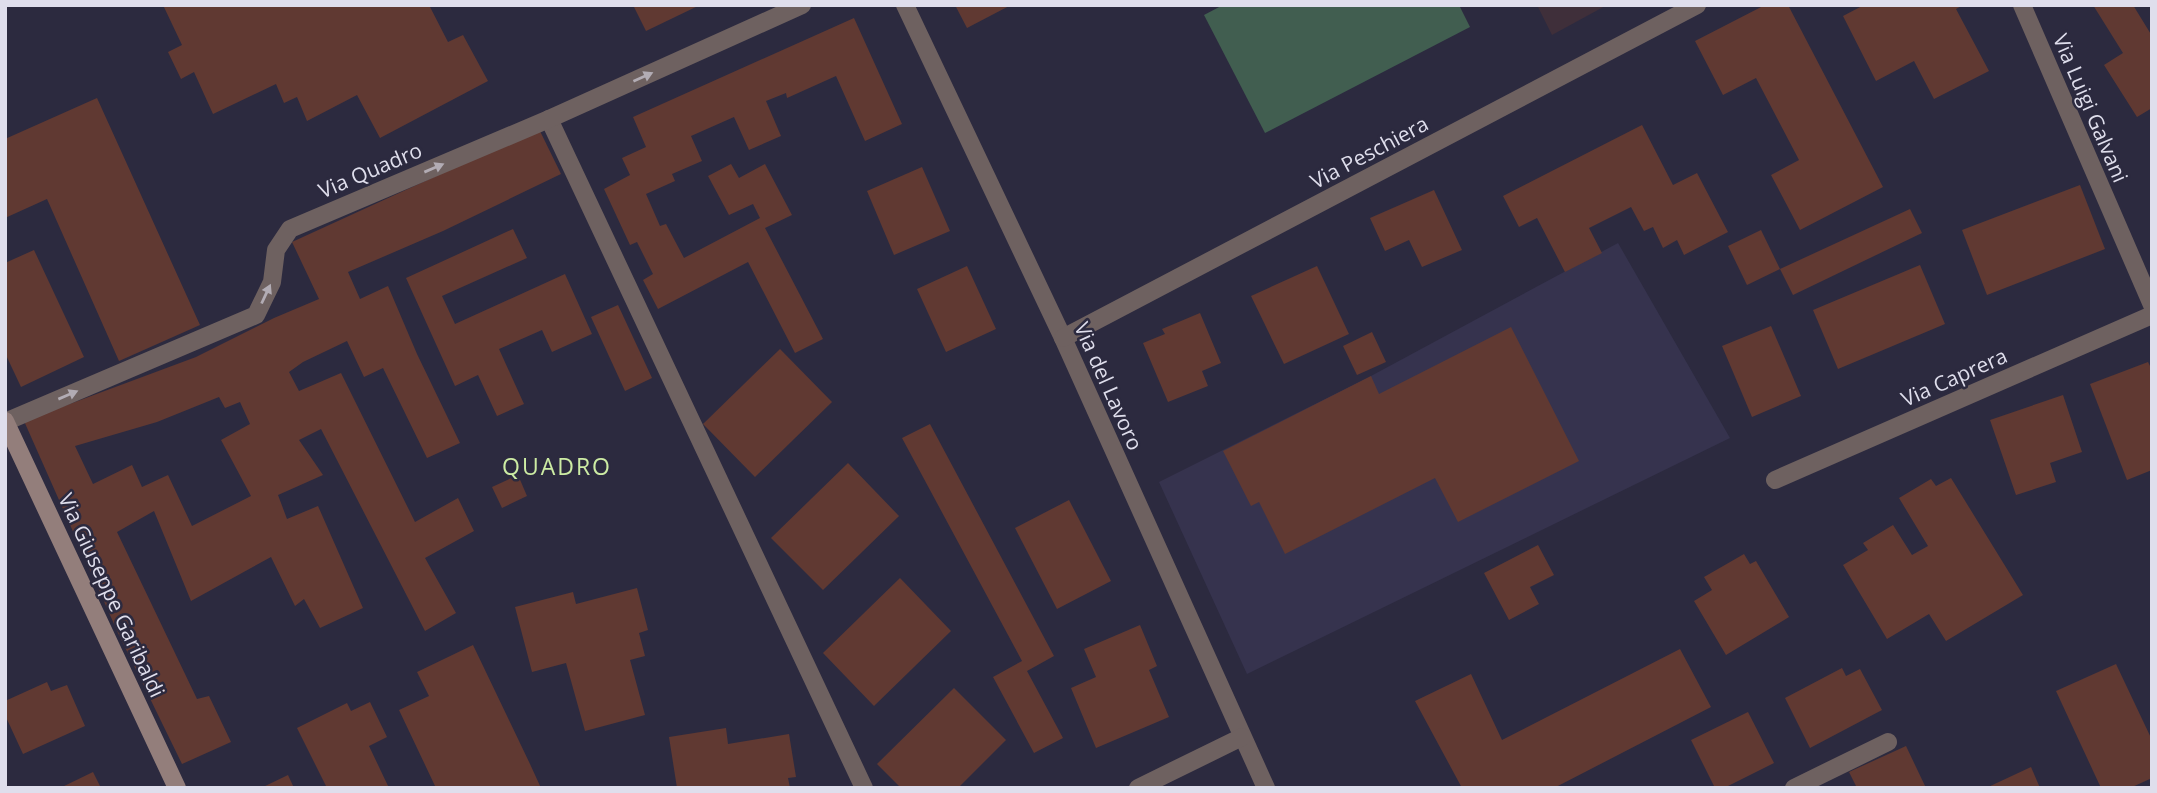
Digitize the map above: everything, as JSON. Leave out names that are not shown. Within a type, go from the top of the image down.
[{"type":"street","name":"Via Quadro","points":[[5,422],[256,314],[272,282],[276,250],[290,229],[549,119],[802,5]]},
{"type":"street","name":"Via del Lavoro","points":[[905,5],[1063,338],[1266,788]]},
{"type":"street","name":"Via Peschiera","points":[[1063,338],[1697,5]]},
{"type":"street","name":"Via Luigi Galvani","points":[[2022,5],[2152,305]]},
{"type":"street","points":[[549,119],[864,788]]},
{"type":"street","name":"Via Caprera","points":[[1776,480],[2152,315]]},
{"type":"street","name":"Via Giuseppe Garibaldi","points":[[5,422],[177,788]]},
{"type":"street","points":[[1138,788],[1242,737]]},
{"type":"street","points":[[1794,788],[1888,742]]},
{"type":"shaded area","points":[[1537,5],[1607,5],[1552,35]]},
{"type":"shaded area","points":[[1618,243],[1730,438],[1247,674],[1159,482],[1371,376]]},
{"type":"green space","points":[[1223,5],[1459,5],[1470,27],[1265,133],[1204,15]]},
{"type":"building","points":[[163,5],[429,5],[448,42],[463,35],[488,81],[380,138],[357,95],[307,121],[297,97],[284,103],[276,84],[213,114],[194,72],[181,79],[168,52],[182,45]]},
{"type":"building","points":[[633,5],[700,5],[646,31]]},
{"type":"building","points":[[955,5],[1011,5],[967,28]]},
{"type":"building","points":[[1765,5],[1788,5],[1883,187],[1800,230],[1771,175],[1799,160],[1756,78],[1723,95],[1695,41]]},
{"type":"building","points":[[1864,5],[1963,5],[1956,9],[1989,71],[1934,99],[1914,61],[1876,81],[1843,16]]},
{"type":"building","points":[[2093,5],[2133,5],[2152,36],[2152,108],[2137,117],[2104,65],[2123,53]]},
{"type":"building","points":[[854,18],[902,124],[865,141],[836,76],[787,98],[786,93],[766,101],[781,136],[749,150],[734,117],[691,136],[702,161],[672,174],[675,181],[646,194],[660,226],[666,224],[684,258],[760,218],[753,204],[729,215],[708,176],[731,164],[739,178],[765,164],[792,215],[765,228],[823,339],[795,353],[748,262],[658,309],[643,280],[653,274],[637,242],[630,245],[604,189],[630,175],[622,158],[646,147],[633,117]]},
{"type":"building","points":[[97,98],[200,325],[119,361],[47,199],[5,218],[5,139]]},
{"type":"building","points":[[1642,125],[1673,185],[1697,173],[1728,232],[1684,255],[1677,240],[1663,248],[1653,227],[1644,231],[1631,207],[1589,228],[1602,253],[1565,272],[1537,218],[1519,227],[1503,196]]},
{"type":"building","points":[[539,129],[561,174],[443,231],[348,272],[360,299],[388,286],[460,443],[427,458],[383,368],[364,377],[347,341],[303,362],[289,372],[299,391],[341,373],[415,522],[458,498],[474,531],[425,558],[456,613],[425,631],[321,429],[299,440],[323,475],[278,495],[287,519],[318,506],[363,608],[320,628],[304,599],[295,606],[271,557],[191,601],[154,511],[117,532],[197,699],[209,696],[231,742],[182,764],[118,633],[24,421],[196,357],[319,299],[292,242]],"holes":[[[219,397],[225,408],[240,402],[250,424],[221,440],[251,496],[192,526],[168,475],[142,487],[132,465],[93,484],[75,446],[157,422]]]},
{"type":"building","points":[[922,167],[950,231],[894,255],[867,191]]},
{"type":"building","points":[[2080,185],[2105,249],[1987,295],[1962,230]]},
{"type":"building","points":[[1434,190],[1462,250],[1422,267],[1409,240],[1385,251],[1370,218]]},
{"type":"building","points":[[1910,209],[1922,233],[1793,295],[1780,269]]},
{"type":"building","points":[[513,229],[527,258],[442,296],[455,324],[565,274],[592,334],[552,352],[542,330],[499,349],[524,404],[497,416],[478,375],[455,386],[406,278]]},
{"type":"building","points":[[1761,230],[1780,269],[1747,285],[1728,246]]},
{"type":"building","points":[[34,250],[84,357],[21,387],[5,353],[5,263]]},
{"type":"building","points":[[1920,265],[1945,324],[1838,369],[1813,310]]},
{"type":"building","points":[[967,266],[996,329],[946,352],[917,289]]},
{"type":"building","points":[[1317,266],[1349,334],[1284,364],[1251,296]]},
{"type":"building","points":[[618,305],[652,378],[625,391],[591,317]]},
{"type":"building","points":[[1200,313],[1221,363],[1202,371],[1208,386],[1168,402],[1143,343],[1165,334],[1162,329]]},
{"type":"building","points":[[1771,326],[1801,396],[1752,417],[1722,346]]},
{"type":"building","points":[[1511,327],[1579,461],[1458,522],[1435,478],[1285,554],[1259,502],[1251,506],[1223,451],[1371,376],[1379,394]]},
{"type":"building","points":[[1372,332],[1386,362],[1357,375],[1343,346]]},
{"type":"building","points":[[780,349],[832,402],[755,477],[703,424]]},
{"type":"building","points":[[2148,362],[2152,370],[2152,470],[2127,480],[2090,384]]},
{"type":"building","points":[[2063,395],[2082,452],[2050,463],[2056,482],[2016,495],[1990,420]]},
{"type":"building","points":[[930,424],[1054,656],[1027,671],[1063,738],[1034,753],[993,677],[1022,661],[902,438]]},
{"type":"building","points":[[848,463],[899,516],[823,590],[771,538]]},
{"type":"building","points":[[518,475],[527,496],[502,508],[492,487]]},
{"type":"building","points":[[1951,478],[2023,595],[1946,641],[1929,614],[1887,639],[1843,565],[1868,550],[1863,543],[1893,525],[1912,555],[1928,546],[1899,498],[1931,479],[1936,486]]},
{"type":"building","points":[[1069,500],[1111,581],[1057,609],[1015,528]]},
{"type":"building","points":[[1538,545],[1554,575],[1530,587],[1539,604],[1509,620],[1484,573]]},
{"type":"building","points":[[1744,554],[1750,564],[1756,561],[1789,617],[1726,655],[1694,601],[1712,590],[1704,577]]},
{"type":"building","points":[[900,578],[951,631],[874,706],[823,653]]},
{"type":"building","points":[[637,588],[648,630],[639,633],[645,656],[630,660],[645,715],[585,731],[566,663],[532,672],[515,607],[573,592],[576,604]]},
{"type":"building","points":[[1140,625],[1157,666],[1149,670],[1169,717],[1096,748],[1071,688],[1096,677],[1084,649]]},
{"type":"building","points":[[473,645],[541,788],[436,788],[399,710],[429,696],[417,672]]},
{"type":"building","points":[[1680,649],[1711,707],[1554,788],[1462,788],[1415,701],[1471,674],[1502,740]]},
{"type":"building","points":[[2116,664],[2152,740],[2152,778],[2130,788],[2101,788],[2056,691]]},
{"type":"building","points":[[1842,668],[1846,676],[1860,669],[1882,710],[1810,748],[1785,698]]},
{"type":"building","points":[[47,682],[51,691],[67,685],[85,726],[23,754],[5,715],[5,701]]},
{"type":"building","points":[[954,688],[1006,740],[958,788],[901,788],[877,764]]},
{"type":"building","points":[[370,702],[387,737],[369,746],[389,788],[327,788],[297,728],[347,703],[351,711]]},
{"type":"building","points":[[1748,712],[1774,763],[1724,788],[1715,788],[1691,740]]},
{"type":"building","points":[[726,728],[728,744],[789,734],[796,777],[788,778],[790,788],[677,788],[669,737]]},
{"type":"building","points":[[1906,746],[1926,788],[1857,788],[1849,772]]},
{"type":"building","points":[[2031,767],[2040,788],[1986,788]]},
{"type":"building","points":[[93,772],[101,788],[60,788]]},
{"type":"building","points":[[288,775],[294,788],[261,788]]},
{"type":"district","name":"QUADRO","points":[[557,466]]}]
